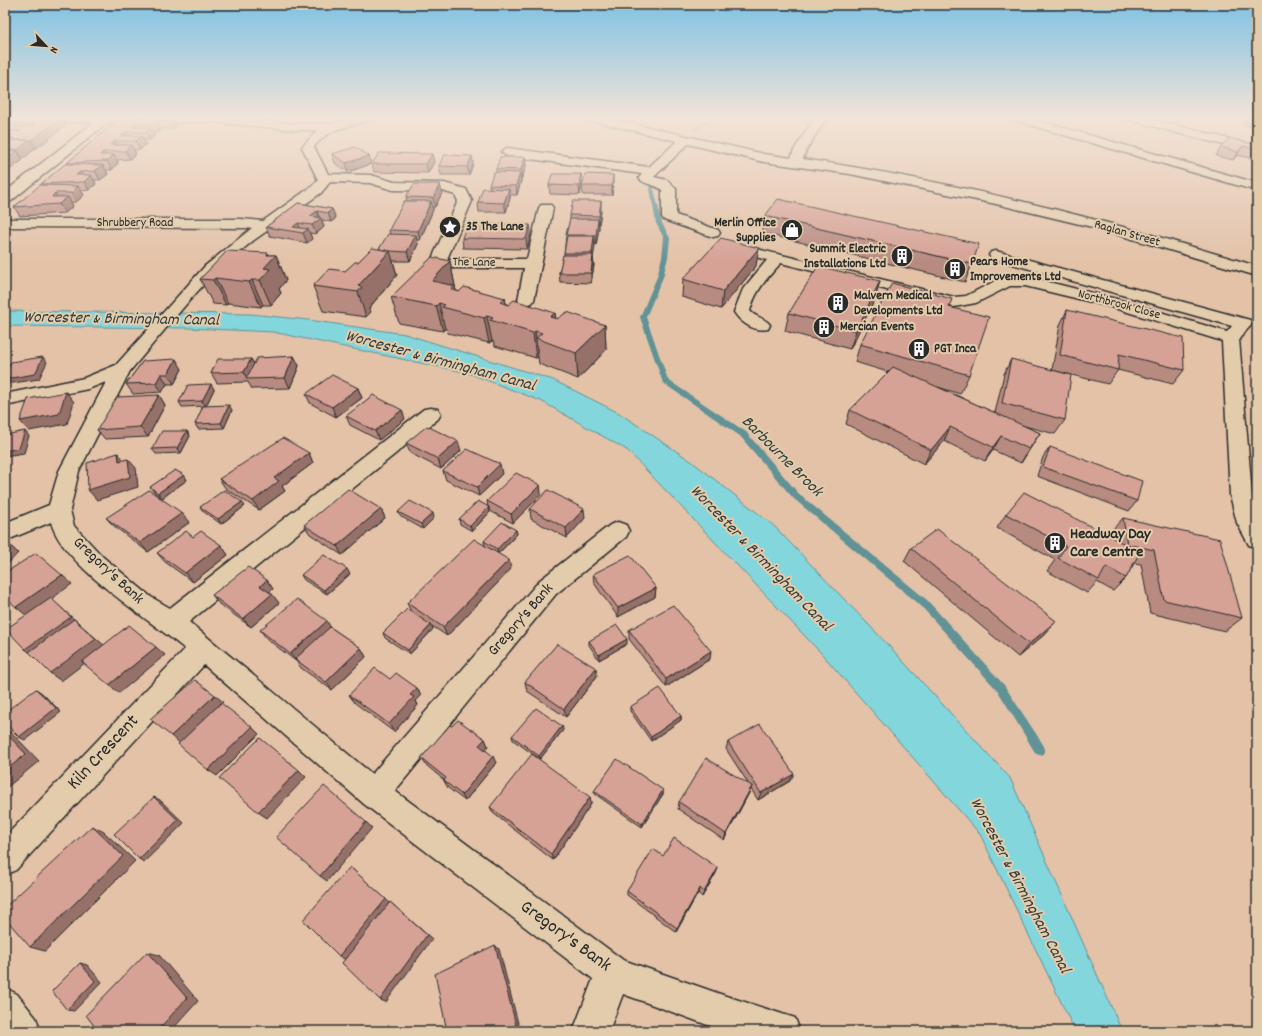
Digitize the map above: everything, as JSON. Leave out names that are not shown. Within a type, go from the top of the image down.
[{"type":"street","points":[[5,199],[47,165]]},
{"type":"street","points":[[5,532],[58,510],[69,471],[122,369],[210,270],[264,225],[316,190],[324,182],[324,178],[317,165]]},
{"type":"street","points":[[608,165],[651,171]]},
{"type":"street","points":[[657,165],[645,178],[662,183],[669,189],[669,217],[713,233]]},
{"type":"street","name":"Raglan Street","points":[[819,165],[850,170],[996,200],[1096,224],[1257,271]]},
{"type":"street","points":[[1180,165],[1257,187]]},
{"type":"street","name":"The Lane","points":[[324,178],[371,179],[393,186],[444,186],[461,192],[465,201],[438,263],[533,264]]},
{"type":"street","points":[[526,300],[546,208]]},
{"type":"street","name":"Shrubbery Road","points":[[5,223],[241,223],[264,225]]},
{"type":"street","name":"Northbrook Close","points":[[753,252],[954,302],[970,300],[1007,281],[1025,281],[1114,303],[1230,338]]},
{"type":"street","points":[[996,255],[1250,320]]},
{"type":"street","points":[[762,325],[749,320],[742,312],[744,299],[760,276],[778,258]]},
{"type":"street","points":[[1250,320],[1230,338],[1241,495],[1248,522],[1257,539]]},
{"type":"street","points":[[5,400],[88,383],[122,369]]},
{"type":"street","points":[[171,622],[431,414]]},
{"type":"street","name":"Gregory's Bank","points":[[58,510],[64,529],[77,546],[142,604],[171,622],[204,648],[374,794],[613,974],[726,1014],[782,1031]]},
{"type":"street","name":"Gregory's Bank","points":[[374,794],[548,587],[618,531]]},
{"type":"street","name":"Kiln Crescent","points":[[5,859],[204,648]]},
{"type":"street","points":[[591,1031],[613,974]]},
{"type":"street","points":[[5,1006],[23,1031]]},
{"type":"water","name":"Worcester & Birmingham Canal","points":[[5,311],[250,314],[308,320],[405,334],[553,380],[619,413],[691,461],[773,525],[889,646],[1010,778],[1122,1031],[1075,1031],[980,834],[822,654],[627,450],[541,401],[468,373],[273,332],[189,328],[5,326]]},
{"type":"building","points":[[63,165],[103,165],[95,171],[80,172],[76,175],[91,175],[84,182],[41,184]]},
{"type":"building","points":[[439,165],[468,165],[467,167]]},
{"type":"building","points":[[497,165],[522,165],[521,170],[496,169]]},
{"type":"building","points":[[494,172],[520,173],[516,186],[489,185]]},
{"type":"building","points":[[552,174],[581,174],[579,186],[549,185]]},
{"type":"building","points":[[585,174],[613,175],[612,186],[582,186]]},
{"type":"building","points":[[414,184],[440,184],[433,198],[406,197]]},
{"type":"building","points":[[40,185],[78,186],[71,193],[55,193],[52,197],[68,197],[59,204],[14,207]]},
{"type":"building","points":[[483,188],[509,189],[504,203],[478,202]]},
{"type":"building","points":[[778,199],[979,244],[972,264],[765,216]]},
{"type":"building","points":[[404,201],[431,201],[418,231],[389,230]]},
{"type":"building","points":[[573,201],[601,201],[599,216],[570,215]]},
{"type":"building","points":[[298,203],[332,209],[328,213],[317,211],[310,216],[321,218],[312,225],[298,223],[293,227],[308,229],[303,233],[266,227]]},
{"type":"building","points":[[570,219],[598,219],[596,235],[566,235]]},
{"type":"building","points":[[467,224],[530,225],[526,239],[462,238]]},
{"type":"building","points":[[388,234],[416,235],[407,252],[379,249]]},
{"type":"building","points":[[567,236],[594,236],[592,253],[564,253]]},
{"type":"building","points":[[721,238],[759,248],[723,291],[683,279]]},
{"type":"building","points":[[372,248],[390,251],[358,286],[362,287],[358,292],[313,286],[329,269],[345,271],[355,262],[358,262]]},
{"type":"building","points":[[227,251],[268,253],[267,255],[276,255],[264,268],[270,269],[260,280],[252,280],[249,282],[215,278],[213,280],[200,279]]},
{"type":"building","points":[[563,255],[593,255],[591,273],[559,273]]},
{"type":"building","points":[[432,257],[450,261],[432,281],[455,286],[451,289],[459,292],[464,287],[505,298],[500,302],[508,305],[514,300],[555,313],[550,317],[557,319],[567,312],[605,325],[576,353],[536,338],[542,333],[535,331],[533,333],[490,320],[493,318],[487,316],[484,318],[442,307],[445,305],[439,303],[436,306],[391,297]]},
{"type":"building","points":[[818,266],[880,281],[856,331],[789,313]]},
{"type":"building","name":"PGT Inca","points":[[892,283],[952,299],[949,307],[989,317],[969,375],[860,344]]},
{"type":"building","points":[[1067,310],[1183,338],[1184,370],[1119,354],[1118,370],[1060,355]]},
{"type":"building","points":[[294,356],[285,378],[246,379],[257,358]]},
{"type":"building","points":[[43,357],[35,374],[5,379],[5,374],[11,362]]},
{"type":"building","points":[[176,359],[168,374],[161,374],[156,383],[126,384],[143,361]]},
{"type":"building","points":[[218,359],[251,359],[244,372],[211,373]]},
{"type":"building","points":[[1011,359],[1071,375],[1065,420],[1002,403]]},
{"type":"building","points":[[893,367],[1040,433],[1029,449],[1001,436],[993,447],[950,427],[931,450],[850,410]]},
{"type":"building","points":[[332,375],[358,388],[332,407],[306,394]]},
{"type":"building","points":[[211,384],[202,401],[179,402],[188,385]]},
{"type":"building","points":[[66,392],[59,414],[20,421],[28,399]]},
{"type":"building","points":[[159,395],[140,427],[97,430],[117,397]]},
{"type":"building","points":[[373,395],[402,410],[375,431],[346,416]]},
{"type":"building","points":[[229,405],[221,423],[195,424],[203,406]]},
{"type":"building","points":[[427,426],[458,441],[438,459],[406,443]]},
{"type":"building","points":[[25,431],[19,448],[5,451],[5,435]]},
{"type":"building","points":[[162,431],[187,431],[177,448],[152,449]]},
{"type":"building","points":[[283,438],[309,453],[274,478],[279,481],[253,501],[219,479]]},
{"type":"building","points":[[1050,447],[1142,481],[1137,501],[1043,467]]},
{"type":"building","points":[[467,449],[500,464],[477,487],[443,471]]},
{"type":"building","points":[[118,453],[119,461],[128,459],[130,477],[88,490],[87,463]]},
{"type":"building","points":[[175,470],[184,475],[158,493],[150,487]]},
{"type":"building","points":[[516,473],[540,485],[511,514],[487,501]]},
{"type":"building","points":[[348,489],[381,509],[337,546],[304,525]]},
{"type":"building","points":[[149,490],[182,513],[140,543],[106,518]]},
{"type":"building","points":[[224,490],[242,502],[218,519],[200,507]]},
{"type":"building","points":[[548,490],[584,509],[566,528],[530,509]]},
{"type":"building","points":[[1024,492],[1140,552],[1126,578],[1106,567],[1099,580],[1058,558],[1066,546],[1006,514]]},
{"type":"building","points":[[410,501],[433,513],[421,524],[398,512]]},
{"type":"building","points":[[478,501],[489,507],[470,526],[459,519]]},
{"type":"building","points":[[1123,518],[1220,539],[1242,618],[1164,600],[1154,550],[1127,544]]},
{"type":"building","points":[[502,522],[516,530],[497,549],[484,541]]},
{"type":"building","points":[[937,529],[1056,621],[1029,644],[911,548]]},
{"type":"building","points":[[186,531],[193,537],[201,531],[221,545],[185,573],[157,553]]},
{"type":"building","points":[[474,539],[509,560],[443,627],[407,603]]},
{"type":"building","points":[[36,553],[62,575],[16,607],[5,597],[5,573]]},
{"type":"building","points":[[324,555],[347,569],[324,590],[301,575]]},
{"type":"building","points":[[630,555],[656,588],[618,608],[593,574]]},
{"type":"building","points":[[248,567],[267,580],[260,586],[272,594],[243,619],[212,595]]},
{"type":"building","points":[[51,598],[71,617],[25,649],[6,629]]},
{"type":"building","points":[[297,599],[327,621],[290,654],[260,630]]},
{"type":"building","points":[[673,605],[711,651],[666,679],[629,630]]},
{"type":"building","points":[[407,609],[431,625],[408,650],[383,633]]},
{"type":"building","points":[[74,619],[96,639],[50,673],[29,652]]},
{"type":"building","points":[[129,625],[156,647],[109,685],[82,662]]},
{"type":"building","points":[[617,625],[627,639],[599,655],[589,641]]},
{"type":"building","points":[[330,627],[361,648],[326,682],[295,659]]},
{"type":"building","points":[[557,644],[596,668],[564,709],[525,682]]},
{"type":"building","points":[[375,668],[390,679],[396,673],[417,688],[410,695],[414,697],[389,724],[349,695]]},
{"type":"building","points":[[195,680],[215,695],[171,736],[150,719]]},
{"type":"building","points":[[660,688],[681,716],[651,737],[630,707]]},
{"type":"building","points":[[36,689],[56,708],[19,737],[5,723],[5,712]]},
{"type":"building","points":[[221,703],[252,727],[208,770],[178,744]]},
{"type":"building","points":[[536,708],[562,726],[539,756],[512,736]]},
{"type":"building","points":[[458,720],[485,739],[479,745],[493,756],[462,795],[444,781],[446,778],[421,758],[450,725],[452,726]]},
{"type":"building","points":[[760,724],[794,774],[761,793],[728,742]]},
{"type":"building","points":[[5,732],[26,754],[5,771]]},
{"type":"building","points":[[260,738],[299,770],[258,812],[219,778]]},
{"type":"building","points":[[532,754],[590,797],[551,854],[490,807]]},
{"type":"building","points":[[706,758],[752,786],[726,834],[679,802]]},
{"type":"building","points":[[617,759],[663,790],[642,824],[594,791]]},
{"type":"building","points":[[324,786],[366,822],[320,876],[276,837]]},
{"type":"building","points":[[154,797],[178,820],[139,859],[114,834]]},
{"type":"building","points":[[92,826],[123,856],[30,947],[5,918],[5,907]]},
{"type":"building","points":[[674,838],[718,868],[704,892],[700,888],[677,928],[627,891],[653,849],[663,856]]},
{"type":"building","points":[[350,867],[386,899],[339,956],[303,920]]},
{"type":"building","points":[[390,902],[427,935],[380,1000],[342,963]]},
{"type":"building","points":[[495,945],[516,1025],[504,1031],[447,1031],[435,974]]},
{"type":"building","points":[[147,952],[187,998],[157,1031],[98,1031],[86,1015]]},
{"type":"building","points":[[80,963],[95,981],[67,1010],[52,991]]},
{"type":"waterway","name":"Barbourne Brook","points":[[651,184],[659,223],[667,238],[665,257],[660,277],[643,317],[665,381],[743,434],[796,496],[924,603],[1001,688],[1040,750]]},
{"type":"place","name":"35 The Lane","points":[[450,227]]},
{"type":"place","name":"Merlin Office Supplies","points":[[792,230]]},
{"type":"place","name":"Summit Electric Installations Ltd","points":[[902,256]]},
{"type":"place","name":"Pears Home Improvements Ltd","points":[[955,269]]},
{"type":"place","name":"Malvern Medical Developments Ltd","points":[[838,303]]},
{"type":"place","name":"Mercian Events","points":[[824,327]]},
{"type":"place","name":"PGT Inca","points":[[919,349]]},
{"type":"place","name":"Headway Day Care Centre","points":[[1055,543]]}]
